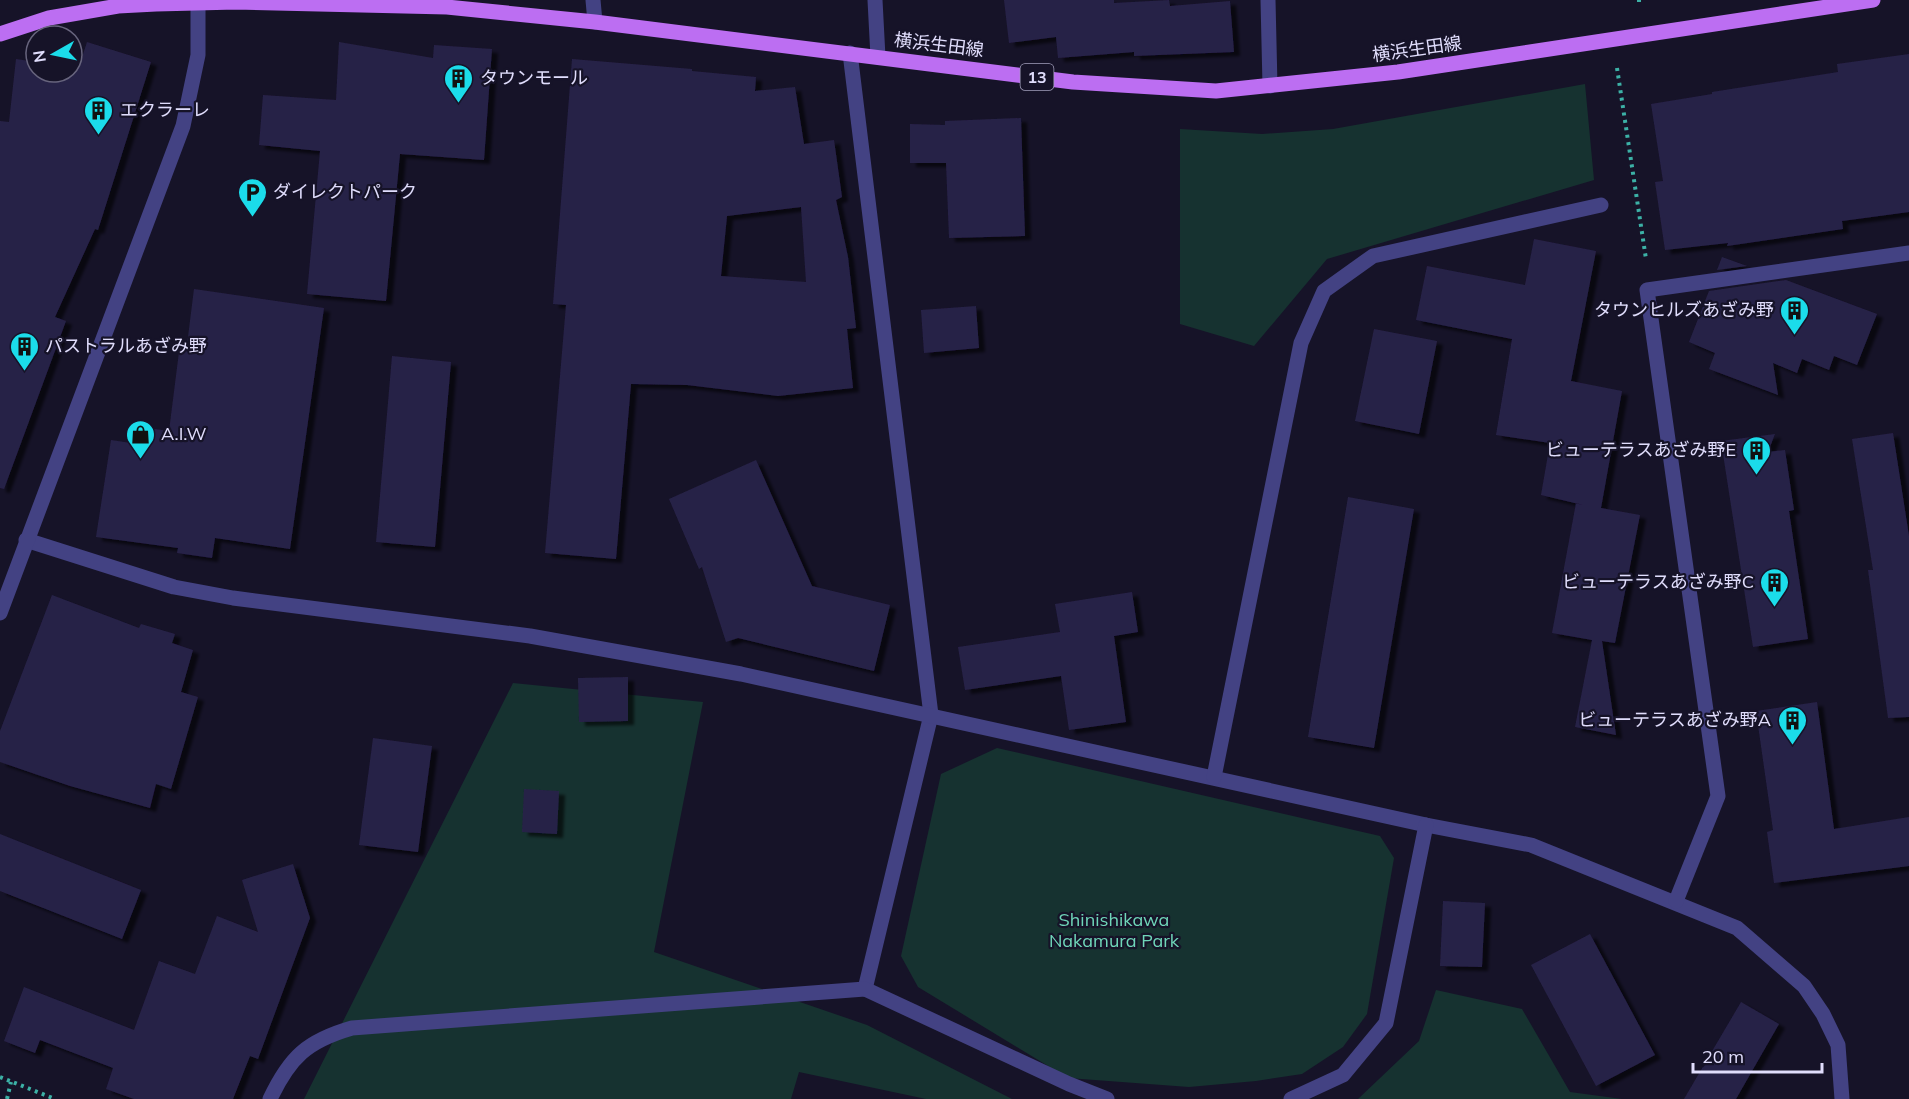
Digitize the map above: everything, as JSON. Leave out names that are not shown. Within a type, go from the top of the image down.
[{"type":"main road","name":"横浜生田線","points":[[0,34],[49,18],[118,6],[198,1],[447,7],[595,22],[1122,87],[1216,91],[1398,72],[1873,0]]},
{"type":"street","points":[[593,0],[595,22]]},
{"type":"street","points":[[875,0],[879,57]]},
{"type":"street","points":[[1268,0],[1270,86]]},
{"type":"street","points":[[0,613],[183,126],[198,56],[198,1]]},
{"type":"street","points":[[850,53],[932,715],[865,989]]},
{"type":"street","points":[[1214,777],[1301,343],[1324,291],[1373,256],[1601,205]]},
{"type":"street","points":[[1676,901],[1718,796],[1647,290],[1909,253]]},
{"type":"street","points":[[26,540],[174,587],[233,598],[530,636],[741,674],[1426,825],[1531,845],[1676,901],[1737,928],[1804,986],[1823,1014],[1838,1045],[1842,1099]]},
{"type":"street","points":[[1291,1099],[1343,1075],[1386,1023],[1426,825]]},
{"type":"street","points":[[270,1099],[281,1075],[302,1049],[324,1036],[352,1028],[865,989],[1107,1099]]},
{"type":"path","points":[[1617,66],[1648,270]]},
{"type":"path","points":[[0,1077],[55,1099]]},
{"type":"path","points":[[7,1099],[11,1082]]},
{"type":"green space","points":[[1585,84],[1594,180],[1327,259],[1254,346],[1180,324],[1180,129],[1262,134],[1333,129]]},
{"type":"green space","points":[[513,683],[703,702],[654,952],[867,1025],[1012,1099],[926,1099],[799,1072],[791,1099],[304,1099]]},
{"type":"green space","name":"Shinishikawa Nakamura Park","points":[[997,748],[1380,836],[1394,858],[1367,1014],[1343,1047],[1302,1074],[1256,1081],[1189,1087],[1068,1078],[918,987],[901,956],[941,774]]},
{"type":"green space","points":[[1436,990],[1522,1009],[1570,1092],[1622,1099],[1358,1099],[1419,1041]]},
{"type":"building","points":[[1004,0],[1114,0],[1114,3],[1169,0],[1170,6],[1230,1],[1234,52],[1134,56],[1134,52],[1058,58],[1056,37],[1009,43]]},
{"type":"building","points":[[87,42],[151,62],[98,230],[95,229],[55,317],[66,321],[4,489],[0,488],[0,121],[9,122],[16,59],[24,60],[24,84],[84,84],[84,51]]},
{"type":"building","points":[[339,42],[433,58],[434,45],[492,49],[484,160],[400,154],[386,301],[307,294],[320,151],[259,145],[263,95],[336,100]]},
{"type":"building","points":[[1909,54],[1909,212],[1842,221],[1843,229],[1727,246],[1728,243],[1665,250],[1655,182],[1663,181],[1651,104],[1838,72],[1837,64]]},
{"type":"building","points":[[572,59],[756,77],[755,91],[795,87],[804,144],[834,140],[842,197],[836,200],[848,257],[856,328],[847,329],[853,388],[778,396],[687,385],[631,384],[616,559],[545,553],[566,305],[553,304]],"holes":[[[801,207],[806,282],[721,276],[727,216]]]},
{"type":"building","points":[[1021,118],[1025,236],[949,238],[946,163],[910,163],[910,124],[945,125],[945,121]]},
{"type":"building","points":[[1534,239],[1596,251],[1571,381],[1622,391],[1601,508],[1640,515],[1615,643],[1602,641],[1616,735],[1575,727],[1592,640],[1552,633],[1576,503],[1541,495],[1550,443],[1496,435],[1512,339],[1416,320],[1427,266],[1525,285]]},
{"type":"building","points":[[1722,257],[1747,266],[1717,270]]},
{"type":"building","name":"タウンヒルズあざみ野","points":[[1786,280],[1877,314],[1857,365],[1834,356],[1829,370],[1802,359],[1797,373],[1773,363],[1778,395],[1709,369],[1715,353],[1689,342],[1709,291]]},
{"type":"building","points":[[194,289],[324,308],[290,549],[215,538],[212,558],[177,553],[178,548],[96,537],[111,440],[131,443],[134,426],[169,431],[180,344],[187,345]]},
{"type":"building","points":[[976,306],[979,348],[924,353],[921,310]]},
{"type":"building","points":[[1374,329],[1437,341],[1419,434],[1355,421]]},
{"type":"building","points":[[392,356],[451,362],[435,547],[376,542]]},
{"type":"building","points":[[1893,433],[1909,536],[1909,717],[1888,718],[1868,570],[1873,570],[1852,439]]},
{"type":"building","points":[[1775,434],[1768,452],[1785,450],[1794,510],[1789,511],[1808,639],[1753,647],[1721,441]]},
{"type":"building","points":[[756,460],[812,586],[890,605],[874,671],[738,638],[726,642],[702,567],[699,569],[669,499]]},
{"type":"building","points":[[1348,497],[1414,509],[1374,748],[1308,737]]},
{"type":"building","points":[[1132,592],[1138,632],[1114,636],[1126,722],[1069,730],[1061,676],[965,690],[958,647],[1060,632],[1055,604]]},
{"type":"building","points":[[52,595],[139,628],[141,624],[175,634],[172,643],[193,650],[181,692],[198,697],[171,789],[156,784],[150,808],[70,786],[0,762],[0,731]]},
{"type":"building","points":[[628,677],[628,721],[579,722],[578,678]]},
{"type":"building","points":[[1817,702],[1834,829],[1909,817],[1909,866],[1774,883],[1767,832],[1773,830],[1756,711]]},
{"type":"building","points":[[373,738],[432,746],[418,852],[359,845]]},
{"type":"building","points":[[524,789],[559,791],[557,834],[522,832]]},
{"type":"building","points":[[0,834],[141,890],[122,939],[0,891]]},
{"type":"building","points":[[293,864],[310,918],[258,1059],[250,1056],[233,1099],[134,1099],[106,1089],[113,1068],[40,1040],[35,1053],[4,1041],[24,987],[134,1030],[159,961],[195,974],[217,916],[258,932],[242,880]]},
{"type":"building","points":[[1443,901],[1485,903],[1482,967],[1440,966]]},
{"type":"building","points":[[1590,934],[1655,1055],[1596,1086],[1531,965]]},
{"type":"building","points":[[1741,1002],[1779,1024],[1736,1099],[1684,1099]]},
{"type":"place","name":"タウンモール","points":[[459,104]]},
{"type":"place","name":"エクラーレ","points":[[99,136]]},
{"type":"place","name":"ダイレクトパーク","points":[[252,218]]},
{"type":"place","name":"タウンヒルズあざみ野","points":[[1795,336]]},
{"type":"place","name":"パストラルあざみ野","points":[[24,372]]},
{"type":"place","name":"A.I.W","points":[[140,460]]},
{"type":"place","name":"ビューテラスあざみ野E","points":[[1757,476]]},
{"type":"place","name":"ビューテラスあざみ野C","points":[[1775,608]]},
{"type":"place","name":"ビューテラスあざみ野A","points":[[1792,746]]}]
